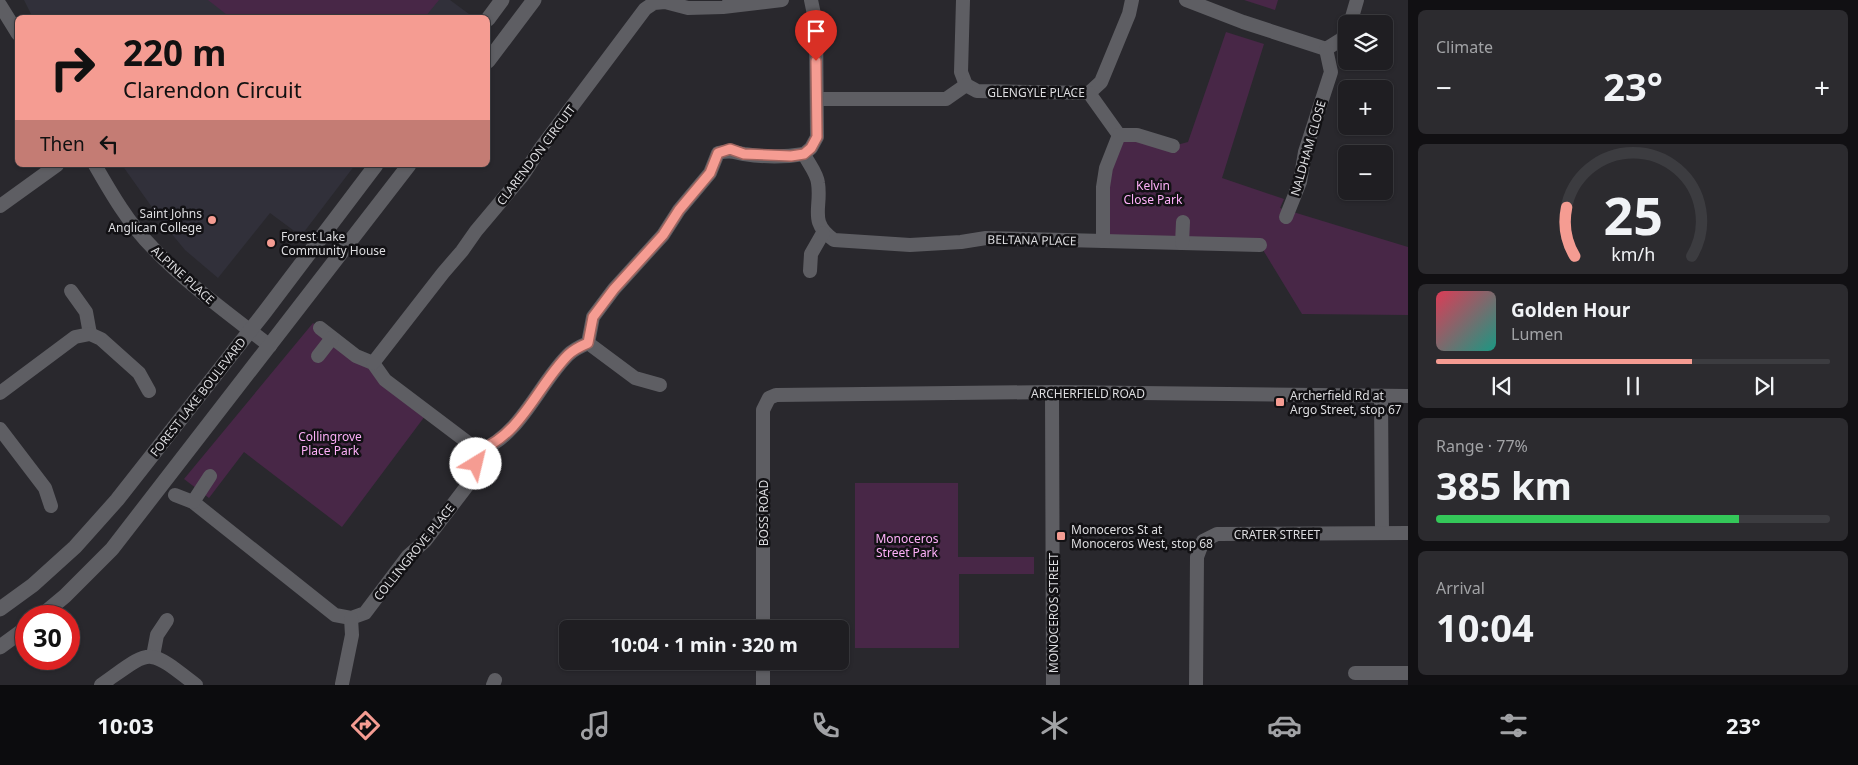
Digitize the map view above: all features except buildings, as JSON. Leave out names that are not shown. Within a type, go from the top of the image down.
[{"type":"main road","points":[[490,16],[502,0]]},
{"type":"main road","points":[[490,58],[534,0]]},
{"type":"main road","name":"FOREST LAKE BOULEVARD","points":[[0,609],[33,585],[83,538],[117,500],[374,167]]},
{"type":"main road","name":"FOREST LAKE BOULEVARD","points":[[54,605],[112,549],[407,167]]},
{"type":"main road","points":[[0,647],[15,636]]},
{"type":"street","name":"CLARENDON CIRCUIT","points":[[373,363],[476,231],[523,175],[540,149],[645,9],[654,3],[666,1],[688,8],[723,7],[749,1],[782,0]]},
{"type":"street","points":[[588,343],[593,317],[614,289],[663,235],[679,210],[710,173],[718,153],[730,149],[744,154],[791,156],[804,154],[811,148],[817,137],[817,99],[816,24],[811,0]]},
{"type":"street","points":[[817,99],[946,99],[966,84],[961,72],[963,0]]},
{"type":"street","name":"GLENGYLE PLACE","points":[[966,84],[977,92],[1089,93],[1101,82],[1129,14],[1132,0]]},
{"type":"street","points":[[1186,0],[1212,8],[1243,22],[1326,50],[1338,42]]},
{"type":"street","points":[[1353,15],[1358,0]]},
{"type":"street","points":[[0,6],[15,29]]},
{"type":"street","name":"NALDHAM CLOSE","points":[[1286,217],[1300,182],[1305,152],[1330,72],[1326,50]]},
{"type":"street","points":[[1089,93],[1119,134]]},
{"type":"street","points":[[1119,134],[1137,135],[1173,146]]},
{"type":"street","points":[[1103,241],[1103,187],[1106,168],[1119,134]]},
{"type":"street","points":[[804,154],[818,182],[818,223],[824,233],[811,254],[810,271]]},
{"type":"street","points":[[1,203],[53,167]]},
{"type":"street","name":"ALPINE PLACE","points":[[96,167],[108,187],[152,247],[191,284],[270,346]]},
{"type":"street","points":[[1182,243],[1183,222]]},
{"type":"street","name":"BELTANA PLACE","points":[[824,233],[834,240],[910,245],[961,242],[986,238],[1260,245]]},
{"type":"street","points":[[71,291],[86,312],[90,334]]},
{"type":"street","points":[[320,328],[356,356],[373,363],[385,380],[479,450],[493,445],[515,424],[568,354],[588,343]]},
{"type":"street","points":[[0,393],[75,337],[90,334],[101,339],[139,373],[149,391]]},
{"type":"street","points":[[318,356],[332,338]]},
{"type":"street","points":[[588,343],[636,378],[660,385]]},
{"type":"street","name":"ARCHERFIELD ROAD","points":[[769,398],[784,394],[1052,392],[1408,396]]},
{"type":"street","name":"MONOCEROS STREET","points":[[1052,392],[1053,685]]},
{"type":"street","points":[[1381,396],[1382,533]]},
{"type":"street","name":"BOSS ROAD","points":[[763,620],[763,410],[769,398]]},
{"type":"street","points":[[0,429],[45,488],[52,506]]},
{"type":"street","name":"COLLINGROVE PLACE","points":[[351,618],[365,613],[408,556],[425,541],[473,478],[479,450]]},
{"type":"street","points":[[193,502],[210,476]]},
{"type":"street","points":[[175,495],[193,502],[335,614],[351,618],[352,635],[342,684]]},
{"type":"street","name":"CRATER STREET","points":[[1196,685],[1196,557],[1203,541],[1217,534],[1408,533]]},
{"type":"street","points":[[154,656],[157,635],[168,620]]},
{"type":"street","points":[[101,685],[140,658],[154,656],[164,660],[196,685]]},
{"type":"street","points":[[763,670],[763,685]]},
{"type":"street","points":[[1355,673],[1408,673]]},
{"type":"shaded area","points":[[24,0],[450,0],[469,14],[468,15],[32,15]]},
{"type":"shaded area","name":"Saint Johns Anglican College","points":[[123,167],[353,167],[301,236],[270,213],[218,278],[185,250],[166,227]]},
{"type":"green space","points":[[208,0],[439,0],[427,15],[227,15]]},
{"type":"green space","points":[[1244,0],[1278,0],[1275,10]]},
{"type":"green space","name":"Kelvin Close Park","points":[[1226,32],[1264,44],[1222,178],[1284,199],[1280,208],[1408,247],[1408,315],[1302,314],[1260,245],[1103,241],[1103,187],[1119,135],[1173,146],[1188,142]]},
{"type":"green space","name":"Collingrove Place Park","points":[[313,323],[428,412],[342,527],[244,452],[209,498],[184,479]]},
{"type":"green space","name":"Monoceros Street Park","points":[[855,483],[958,483],[958,557],[1034,557],[1034,574],[959,574],[959,648],[855,648]]},
{"type":"place","name":"Saint Johns Anglican College","points":[[212,220]]},
{"type":"place","name":"Forest Lake Community House","points":[[271,243]]},
{"type":"place","name":"Archerfield Rd at Argo Street, stop 67","points":[[1280,402]]},
{"type":"place","name":"Monoceros St at Monoceros West, stop 68","points":[[1061,536]]},
{"type":"route","points":[[476,464],[479,450],[493,445],[515,424],[568,354],[588,343],[593,317],[614,289],[663,235],[679,210],[710,173],[718,153],[730,149],[744,154],[791,156],[804,154],[811,148],[817,137],[816,61]]}]
